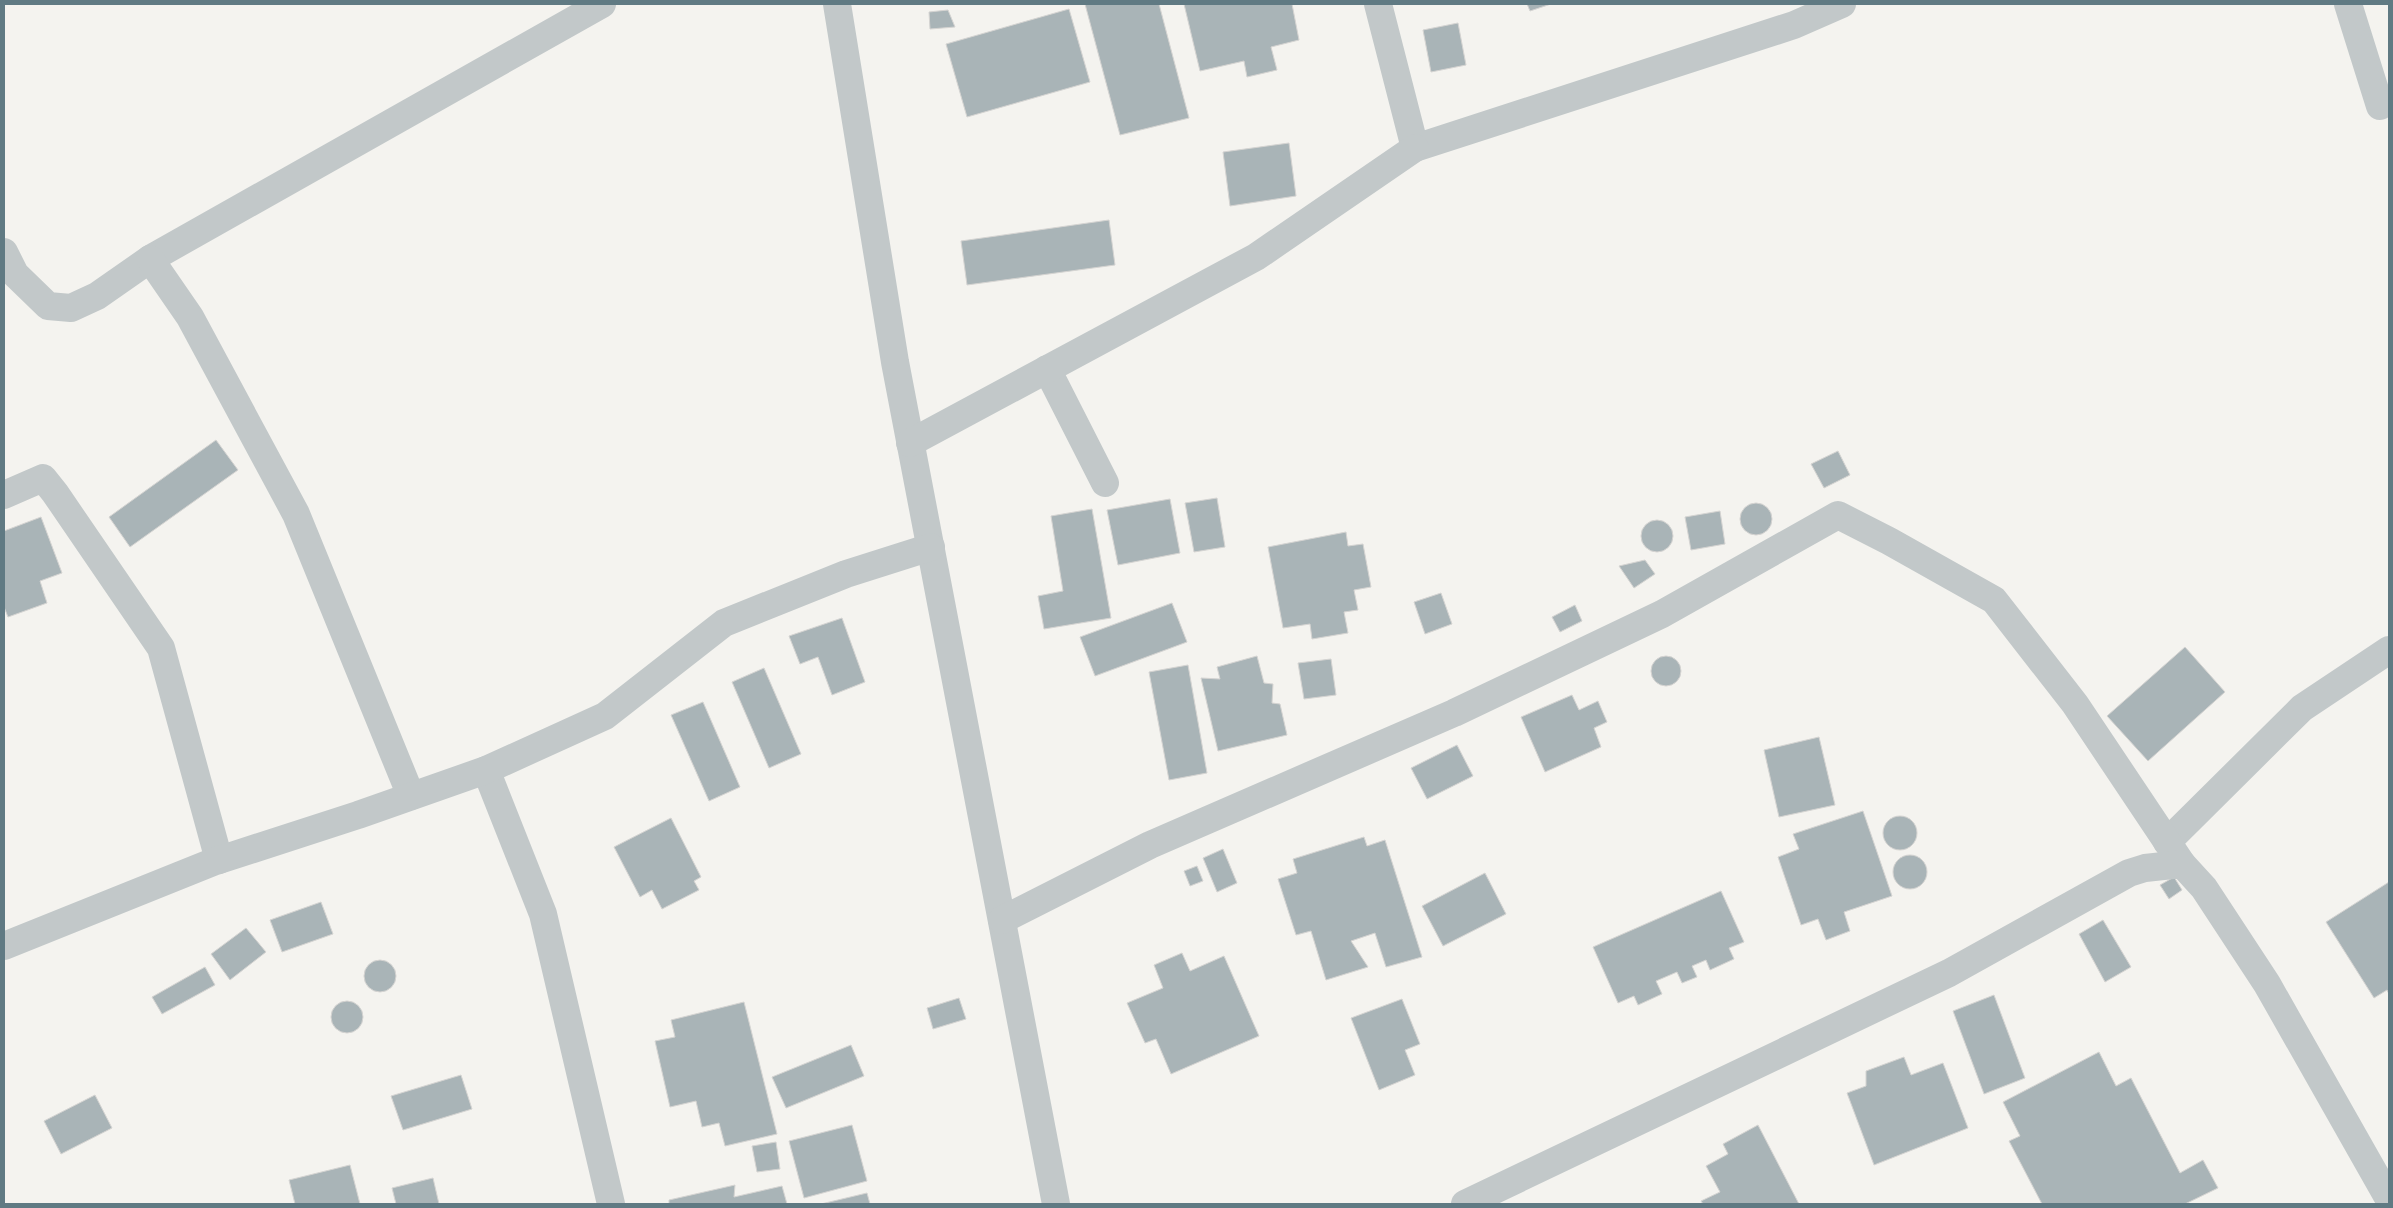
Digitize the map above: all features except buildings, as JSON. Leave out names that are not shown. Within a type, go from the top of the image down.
[{"type":"street","points":[[4,252],[15,274],[48,306],[71,308],[97,296],[150,259],[602,4]]},
{"type":"street","points":[[1378,4],[1415,148]]},
{"type":"street","points":[[910,443],[1256,257],[1415,148],[1794,25],[1842,4]]},
{"type":"street","points":[[2348,4],[2380,106]]},
{"type":"street","points":[[845,6],[895,362],[1056,1204]]},
{"type":"street","points":[[150,259],[190,317],[296,514],[411,796]]},
{"type":"street","points":[[1047,370],[1105,483]]},
{"type":"street","points":[[4,495],[43,478],[162,648],[219,860]]},
{"type":"street","points":[[1002,920],[1150,845],[1454,713],[1662,614],[1838,515],[1889,541],[1994,600],[2075,704],[2174,853],[2204,888],[2267,984],[2389,1199]]},
{"type":"street","points":[[4,946],[219,860],[486,770],[605,716],[724,623],[846,574],[931,547]]},
{"type":"street","points":[[1465,1204],[1949,973],[2129,872],[2145,868],[2174,853],[2302,708],[2389,650]]},
{"type":"street","points":[[486,770],[543,914],[611,1204]]}]
